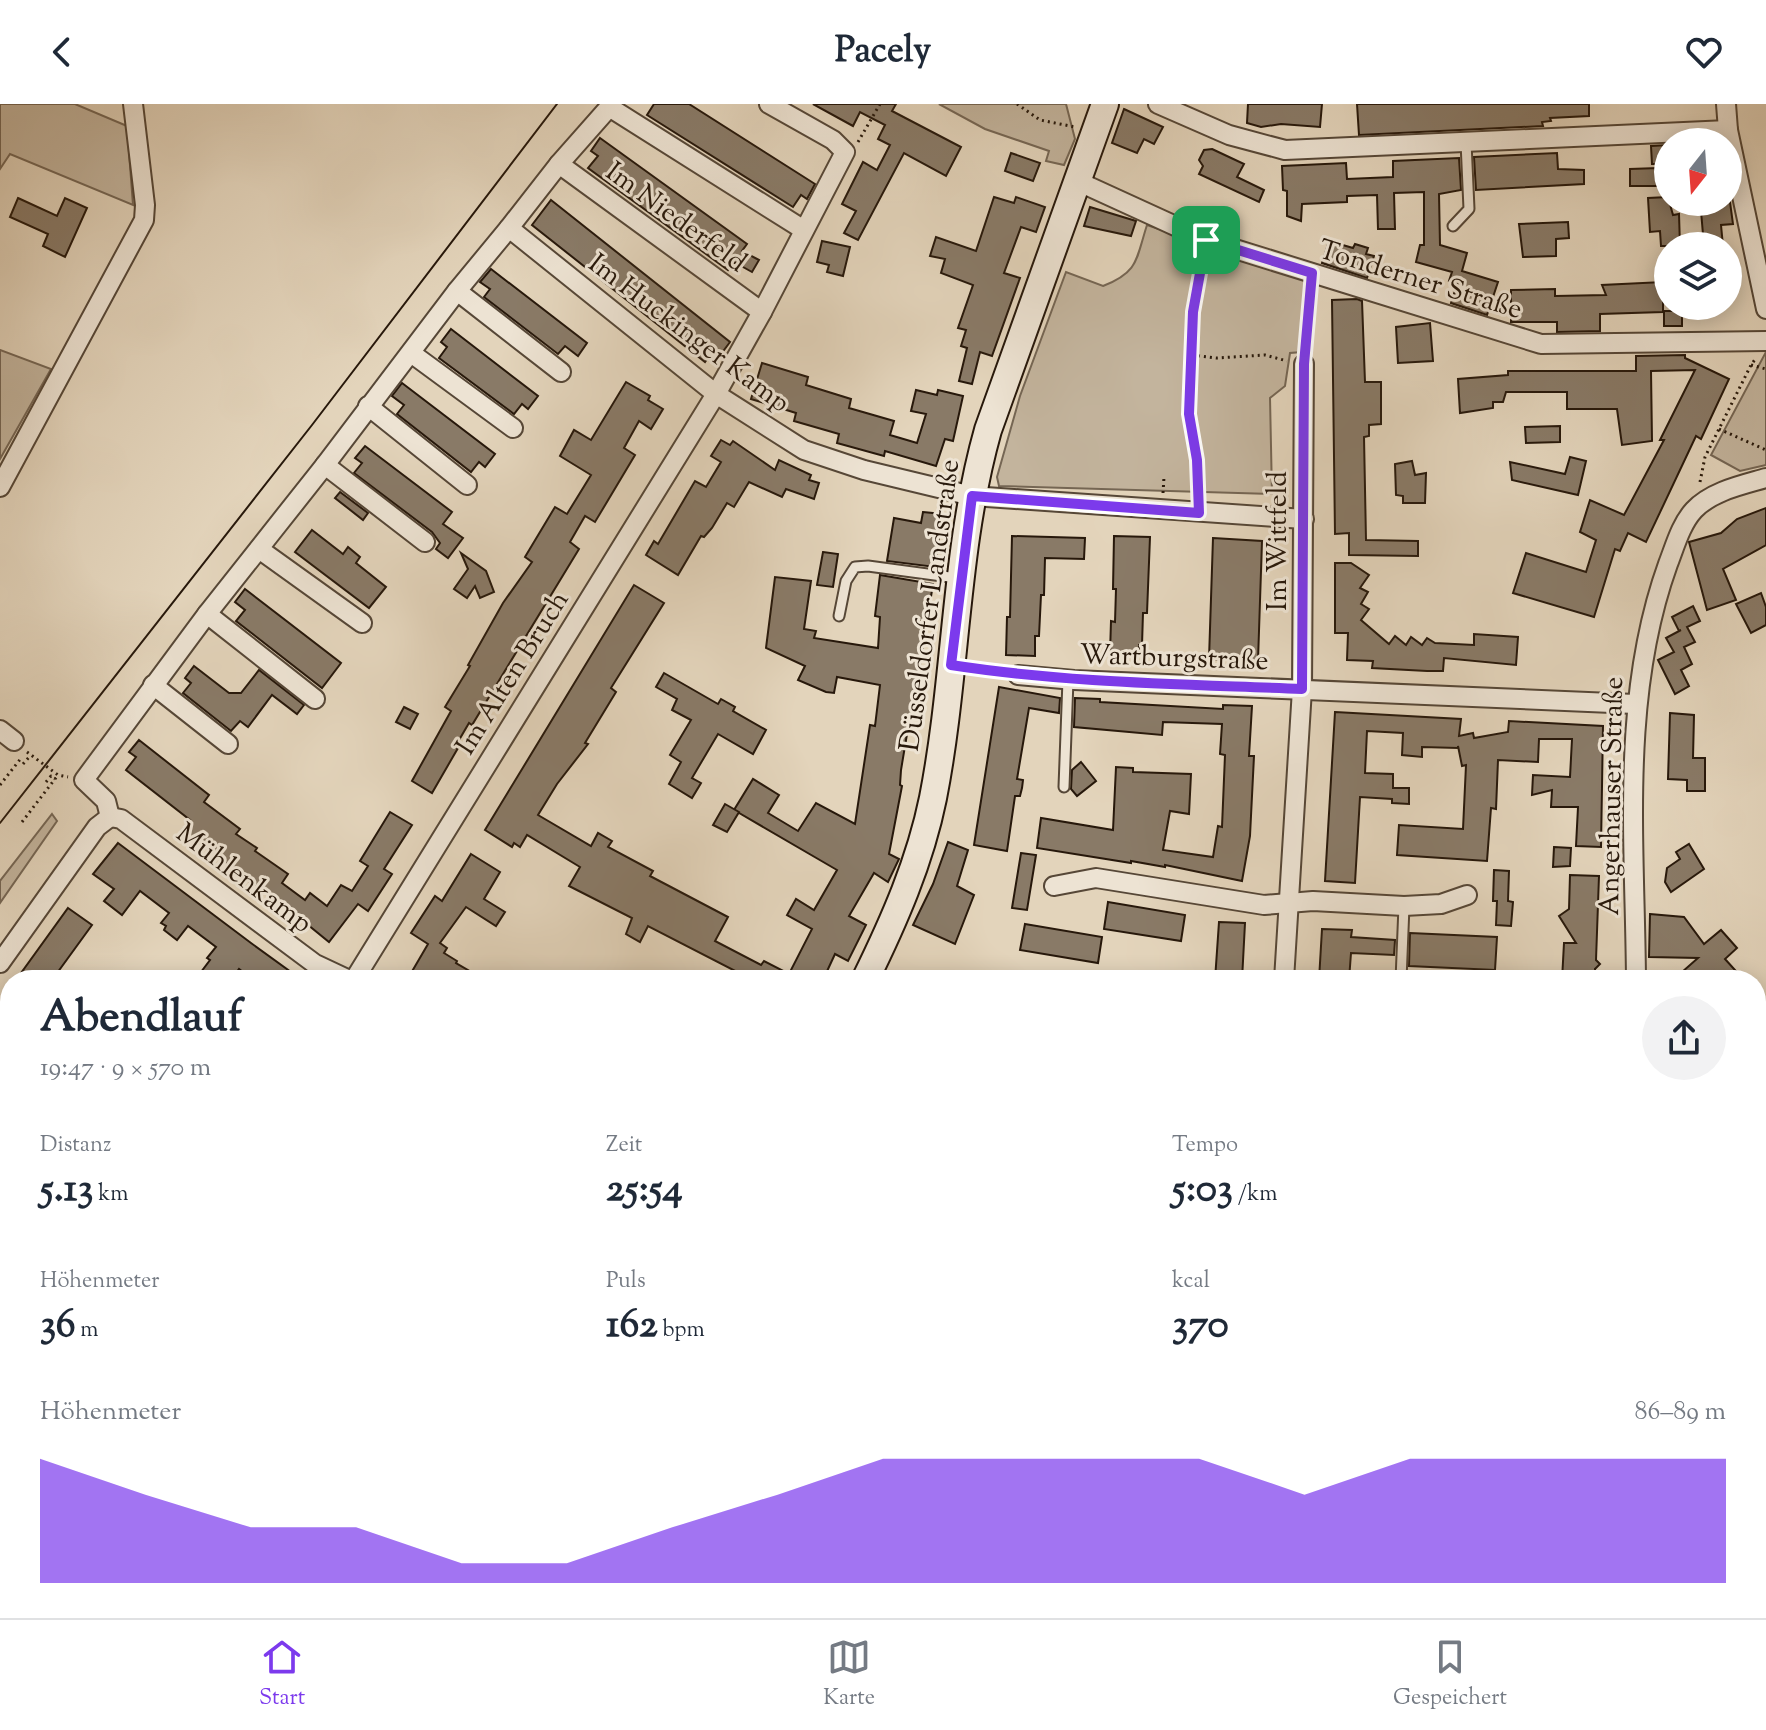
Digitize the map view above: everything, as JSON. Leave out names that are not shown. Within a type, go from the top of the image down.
[{"type":"main road","name":"Düsseldorfer Landstraße","points":[[870,970],[895,916],[922,842],[933,798],[972,496],[988,430],[1105,104]]},
{"type":"street","points":[[0,487],[144,220],[145,205],[133,104]]},
{"type":"street","points":[[769,104],[833,140],[845,152]]},
{"type":"street","points":[[1158,104],[1229,135],[1285,150],[1654,133]]},
{"type":"street","points":[[1726,104],[1728,128]]},
{"type":"street","name":"Im Niederfeld","points":[[509,228],[610,106],[804,230]]},
{"type":"street","name":"Im Niederfeld","points":[[716,394],[845,152]]},
{"type":"street","name":"Im Niederfeld","points":[[559,164],[762,312]]},
{"type":"street","name":"Tonderner Straße","points":[[1077,181],[1206,240],[1541,344],[1762,348]]},
{"type":"street","points":[[1742,196],[1766,309]]},
{"type":"street","points":[[0,963],[97,827],[110,817],[106,801],[84,780],[207,614],[509,228]]},
{"type":"street","name":"Im Huckinger Kamp","points":[[509,228],[716,394],[804,450],[864,470],[972,496],[1304,519]]},
{"type":"street","points":[[457,291],[561,372]]},
{"type":"street","points":[[411,353],[513,428]]},
{"type":"street","name":"Im Wittfeld","points":[[1285,970],[1302,689],[1304,364]]},
{"type":"street","name":"Im Alten Bruch","points":[[358,970],[716,394]]},
{"type":"street","points":[[368,406],[467,485]]},
{"type":"street","points":[[325,465],[425,542]]},
{"type":"street","points":[[1695,509],[1725,490],[1766,478]]},
{"type":"street","name":"Angerhauser Straße","points":[[1636,970],[1635,704],[1655,599],[1675,545],[1695,509]]},
{"type":"street","points":[[259,549],[362,623]]},
{"type":"street","points":[[207,614],[315,699]]},
{"type":"street","name":"Wartburgstraße","points":[[1018,675],[1068,680],[1635,704]]},
{"type":"street","points":[[153,685],[228,744]]},
{"type":"street","name":"Mühlenkamp","points":[[110,817],[121,819],[315,964],[329,970]]},
{"type":"street","points":[[1054,886],[1096,878],[1264,905],[1313,901],[1404,906],[1441,904],[1467,895]]},
{"type":"lane","points":[[1453,226],[1469,209],[1466,142]]},
{"type":"lane","points":[[839,616],[849,573],[860,565],[960,578]]},
{"type":"lane","points":[[1064,787],[1068,680]]},
{"type":"lane","points":[[1401,970],[1404,906]]},
{"type":"path","points":[[845,152],[862,139],[880,104]]},
{"type":"path","points":[[1017,104],[1040,120],[1069,124],[1093,135]]},
{"type":"path","points":[[1199,513],[1197,460],[1189,414],[1193,312],[1206,240]]},
{"type":"path","points":[[1191,355],[1216,358],[1265,355],[1304,364],[1312,273]]},
{"type":"path","points":[[1695,509],[1705,457],[1762,348]]},
{"type":"path","points":[[1751,365],[1766,369]]},
{"type":"path","points":[[1719,429],[1766,450]]},
{"type":"path","points":[[951,665],[1018,675]]},
{"type":"path","points":[[0,785],[26,751],[58,775],[22,822]]},
{"type":"path","points":[[23,764],[31,755]]},
{"type":"path","points":[[46,782],[51,776],[55,779]]},
{"type":"shaded area","points":[[0,104],[75,104],[127,126],[133,205],[10,154],[0,169]]},
{"type":"shaded area","points":[[939,104],[1066,104],[1075,139],[1064,165],[1046,161],[1049,151],[985,129]]},
{"type":"shaded area","points":[[1147,225],[1306,281],[1302,352],[1290,353],[1285,386],[1270,398],[1272,494],[999,486],[997,477],[1020,396],[1066,272],[1103,286],[1115,281],[1130,270],[1138,256]]},
{"type":"shaded area","points":[[0,350],[51,369],[0,459]]},
{"type":"shaded area","points":[[1766,352],[1766,465],[1740,471],[1711,455]]},
{"type":"shaded area","points":[[52,814],[57,821],[0,903],[0,881]]},
{"type":"building","points":[[654,104],[689,104],[815,184],[807,199],[801,195],[793,207],[647,115]]},
{"type":"building","points":[[813,104],[896,104],[892,111],[961,147],[946,176],[904,153],[858,240],[844,233],[856,211],[842,204],[863,162],[877,170],[890,145],[878,139],[885,125],[860,112],[853,126]]},
{"type":"building","points":[[1248,104],[1322,104],[1320,127],[1281,124],[1261,127],[1247,123]]},
{"type":"building","points":[[1357,104],[1589,104],[1589,116],[1550,118],[1551,121],[1542,122],[1543,126],[1359,135]]},
{"type":"building","points":[[1124,109],[1163,127],[1154,144],[1144,139],[1137,153],[1112,143]]},
{"type":"building","points":[[600,138],[747,244],[742,251],[759,260],[752,272],[734,262],[728,270],[588,168],[598,156],[591,151]]},
{"type":"building","points":[[1651,146],[1654,146],[1654,164],[1652,164]]},
{"type":"building","points":[[1212,149],[1244,164],[1237,177],[1264,190],[1259,202],[1199,174],[1203,166],[1199,160],[1204,150]]},
{"type":"building","points":[[1011,153],[1040,163],[1033,181],[1005,171]]},
{"type":"building","points":[[1557,153],[1558,169],[1584,170],[1584,184],[1476,190],[1474,157]]},
{"type":"building","points":[[1459,158],[1461,190],[1439,194],[1440,245],[1467,253],[1462,271],[1498,282],[1487,315],[1451,303],[1457,284],[1449,281],[1452,272],[1416,262],[1420,245],[1424,245],[1424,192],[1394,193],[1395,229],[1378,229],[1377,195],[1347,196],[1347,202],[1302,204],[1301,221],[1287,216],[1287,191],[1283,190],[1282,166],[1346,163],[1347,179],[1393,177],[1393,161]]},
{"type":"building","points":[[1654,168],[1654,186],[1630,186],[1630,169]]},
{"type":"building","points":[[994,197],[1014,203],[1016,197],[1045,207],[1036,232],[1021,227],[1004,273],[1020,278],[992,356],[980,352],[972,384],[959,381],[967,348],[961,346],[966,330],[958,328],[973,285],[941,273],[945,259],[930,256],[936,237],[976,251]]},
{"type":"building","points":[[18,198],[57,216],[65,198],[87,208],[65,257],[43,246],[48,234],[10,217]]},
{"type":"building","points":[[1648,198],[1654,198],[1654,216],[1679,216],[1680,232],[1650,232]]},
{"type":"building","points":[[551,200],[730,342],[721,354],[714,349],[705,362],[532,225]]},
{"type":"building","points":[[1090,207],[1136,221],[1131,236],[1084,226]]},
{"type":"building","points":[[1701,216],[1732,216],[1733,224],[1721,225],[1722,232],[1703,232]]},
{"type":"building","points":[[1568,222],[1569,238],[1556,239],[1556,256],[1523,257],[1519,224]]},
{"type":"building","points":[[822,241],[850,247],[843,276],[827,272],[829,265],[817,262]]},
{"type":"building","points":[[1329,241],[1353,248],[1355,244],[1368,248],[1366,254],[1374,256],[1367,278],[1322,263]]},
{"type":"building","points":[[491,269],[587,343],[578,356],[565,346],[558,354],[484,297],[490,289],[480,282]]},
{"type":"building","points":[[1654,282],[1654,312],[1600,314],[1600,331],[1557,332],[1557,322],[1511,322],[1511,290],[1555,289],[1555,296],[1606,295],[1602,285]]},
{"type":"building","points":[[1332,300],[1362,301],[1365,382],[1381,382],[1381,424],[1369,425],[1369,436],[1364,437],[1366,540],[1418,541],[1418,556],[1349,555],[1349,533],[1335,534]]},
{"type":"building","points":[[1664,320],[1682,320],[1682,326],[1664,326]]},
{"type":"building","points":[[1430,323],[1433,361],[1398,363],[1396,327]]},
{"type":"building","points":[[451,329],[538,396],[528,409],[522,404],[514,414],[439,358],[447,347],[441,342]]},
{"type":"building","points":[[1685,355],[1685,358],[1729,379],[1701,439],[1696,436],[1646,542],[1628,533],[1620,551],[1615,549],[1594,617],[1513,593],[1526,553],[1586,572],[1596,540],[1580,532],[1590,500],[1624,515],[1664,440],[1660,440],[1695,370],[1651,371],[1652,441],[1622,445],[1617,409],[1567,409],[1567,392],[1506,392],[1503,402],[1493,402],[1493,408],[1460,413],[1458,379],[1508,375],[1508,371],[1636,371],[1636,356]]},
{"type":"building","points":[[762,363],[808,377],[806,385],[851,399],[849,408],[894,421],[890,435],[917,443],[926,414],[911,411],[916,390],[937,395],[938,390],[963,396],[953,441],[945,439],[936,466],[885,451],[884,456],[837,443],[839,434],[794,421],[796,413],[751,399]]},
{"type":"building","points":[[626,382],[650,396],[648,400],[663,409],[651,429],[639,421],[624,448],[635,455],[595,522],[585,516],[570,542],[579,549],[472,725],[469,723],[432,793],[412,781],[451,711],[445,707],[503,603],[532,562],[525,557],[555,507],[567,514],[591,475],[560,456],[574,430],[591,440]]},
{"type":"building","points":[[402,383],[495,454],[485,467],[479,462],[471,472],[397,414],[404,405],[392,396]]},
{"type":"building","points":[[1560,426],[1560,442],[1526,443],[1525,427]]},
{"type":"building","points":[[721,440],[730,445],[733,441],[775,470],[779,460],[811,475],[809,480],[819,483],[814,499],[786,489],[782,497],[749,482],[734,507],[727,503],[712,528],[704,537],[701,536],[678,575],[646,555],[654,541],[658,544],[695,481],[706,487],[721,462],[711,456]]},
{"type":"building","points":[[365,446],[452,512],[443,524],[463,538],[448,558],[436,549],[440,543],[432,532],[354,473],[362,463],[355,458]]},
{"type":"building","points":[[1570,457],[1586,461],[1578,495],[1512,480],[1510,462],[1565,474]]},
{"type":"building","points":[[1412,461],[1415,475],[1426,473],[1425,503],[1403,503],[1403,496],[1396,495],[1395,464]]},
{"type":"building","points":[[340,492],[368,513],[363,520],[335,498]]},
{"type":"building","points":[[1766,508],[1766,545],[1723,569],[1736,600],[1707,610],[1689,542],[1721,533],[1737,519]]},
{"type":"building","points":[[923,512],[942,514],[935,567],[887,561],[894,518],[921,523]]},
{"type":"building","points":[[312,530],[343,554],[348,547],[360,557],[356,563],[386,587],[369,608],[295,552]]},
{"type":"building","points":[[1012,536],[1085,538],[1084,559],[1045,558],[1044,595],[1041,595],[1035,656],[1006,655]]},
{"type":"building","points":[[1114,536],[1150,537],[1147,613],[1143,613],[1139,655],[1110,654],[1111,621],[1115,622]]},
{"type":"building","points":[[1213,538],[1262,541],[1258,661],[1209,659]]},
{"type":"building","points":[[823,552],[838,554],[833,587],[817,585]]},
{"type":"building","points":[[461,553],[486,571],[494,592],[480,598],[475,586],[467,598],[454,589],[468,569]]},
{"type":"building","points":[[1335,563],[1351,563],[1369,575],[1360,588],[1368,592],[1361,604],[1369,609],[1361,620],[1389,644],[1395,636],[1406,645],[1411,637],[1422,645],[1427,638],[1435,643],[1474,645],[1474,634],[1518,637],[1516,665],[1444,658],[1443,671],[1427,671],[1372,668],[1373,661],[1347,660],[1348,633],[1335,633]]},
{"type":"building","points":[[880,575],[933,584],[889,854],[899,859],[888,882],[874,873],[849,916],[866,925],[848,961],[835,954],[828,970],[791,970],[812,929],[787,915],[796,899],[814,910],[837,870],[734,810],[753,779],[779,795],[768,813],[798,831],[816,803],[855,824],[870,725],[875,726],[880,685],[837,677],[834,693],[826,692],[798,680],[805,666],[766,648],[775,577],[811,581],[804,629],[816,631],[814,638],[878,648],[880,617],[875,616]]},
{"type":"building","points":[[634,585],[664,603],[611,688],[616,692],[585,743],[588,744],[538,815],[591,846],[598,833],[612,841],[608,847],[653,871],[650,876],[728,917],[715,941],[761,965],[764,961],[781,970],[733,970],[648,926],[640,942],[626,934],[632,918],[569,886],[580,867],[527,835],[520,847],[514,843],[512,847],[485,830]]},
{"type":"building","points":[[245,589],[341,663],[322,688],[236,621],[245,610],[235,602]]},
{"type":"building","points":[[1761,593],[1766,607],[1766,625],[1751,633],[1736,604]]},
{"type":"building","points":[[1693,606],[1700,621],[1687,627],[1695,642],[1684,647],[1692,664],[1681,670],[1689,686],[1675,694],[1658,660],[1674,652],[1666,638],[1681,630],[1672,617]]},
{"type":"building","points":[[194,666],[229,693],[241,693],[259,670],[304,705],[297,714],[272,695],[248,727],[240,721],[231,731],[183,693],[191,683],[185,678]]},
{"type":"building","points":[[664,673],[718,704],[721,699],[735,707],[733,711],[766,730],[753,754],[718,734],[692,778],[701,783],[692,798],[669,784],[681,762],[670,755],[691,720],[672,710],[677,699],[656,687]]},
{"type":"building","points":[[999,687],[1060,698],[1059,713],[1029,708],[1017,779],[1023,780],[1022,788],[1020,796],[1015,796],[1007,851],[974,845]]},
{"type":"building","points":[[1075,698],[1223,709],[1223,705],[1252,706],[1249,756],[1254,756],[1250,836],[1242,881],[1165,865],[1131,863],[1037,848],[1041,818],[1113,830],[1116,767],[1133,768],[1133,772],[1191,774],[1189,814],[1170,811],[1163,850],[1213,857],[1218,826],[1222,827],[1225,755],[1220,754],[1222,724],[1163,722],[1162,735],[1074,727]]},
{"type":"building","points":[[404,707],[418,714],[410,729],[396,722]]},
{"type":"building","points":[[1335,712],[1461,719],[1459,736],[1473,733],[1474,738],[1508,732],[1509,721],[1603,726],[1601,847],[1576,846],[1578,807],[1551,807],[1552,790],[1532,795],[1533,775],[1570,777],[1572,739],[1539,739],[1538,762],[1498,760],[1496,809],[1491,808],[1487,861],[1397,855],[1399,825],[1463,829],[1466,765],[1462,766],[1458,746],[1422,747],[1422,757],[1402,755],[1403,733],[1367,731],[1365,773],[1393,774],[1393,788],[1409,788],[1409,804],[1392,803],[1392,799],[1360,797],[1355,883],[1325,881]]},
{"type":"building","points":[[1670,713],[1694,715],[1693,758],[1705,758],[1705,791],[1687,791],[1687,780],[1668,779]]},
{"type":"building","points":[[139,740],[209,795],[204,802],[240,829],[236,834],[257,848],[255,851],[288,874],[282,883],[305,900],[310,893],[327,906],[341,885],[352,891],[368,866],[360,861],[390,812],[412,825],[384,869],[392,874],[368,911],[358,904],[329,942],[264,889],[241,876],[181,831],[190,820],[126,770],[136,757],[129,752]]},
{"type":"building","points":[[1081,762],[1096,781],[1077,796],[1071,789],[1072,770]]},
{"type":"building","points":[[725,804],[739,812],[727,832],[713,825]]},
{"type":"building","points":[[948,842],[968,850],[957,886],[974,895],[955,944],[913,925],[933,884]]},
{"type":"building","points":[[118,843],[288,970],[202,970],[216,947],[188,926],[177,940],[164,930],[166,926],[161,923],[169,913],[140,891],[122,915],[104,901],[114,889],[93,874]]},
{"type":"building","points":[[1689,844],[1704,869],[1671,892],[1665,882],[1667,868],[1680,859],[1676,852]]},
{"type":"building","points":[[1554,847],[1571,848],[1570,866],[1553,867]]},
{"type":"building","points":[[1021,853],[1036,855],[1027,910],[1012,908]]},
{"type":"building","points":[[471,854],[500,872],[484,899],[505,912],[496,926],[466,907],[440,943],[447,948],[444,953],[468,970],[413,970],[428,944],[411,933],[435,896],[442,901]]},
{"type":"building","points":[[1494,870],[1509,871],[1508,901],[1513,902],[1511,926],[1496,925]]},
{"type":"building","points":[[1570,875],[1599,876],[1596,960],[1600,964],[1595,970],[1563,970],[1564,943],[1576,943],[1559,916],[1569,909]]},
{"type":"building","points":[[1108,902],[1185,915],[1181,941],[1104,929]]},
{"type":"building","points":[[68,908],[92,925],[59,970],[23,970]]},
{"type":"building","points":[[1650,914],[1684,917],[1704,944],[1721,930],[1737,948],[1725,959],[1735,970],[1684,970],[1698,958],[1649,957]]},
{"type":"building","points":[[1219,922],[1245,923],[1243,970],[1216,970]]},
{"type":"building","points":[[1025,924],[1102,937],[1098,963],[1020,950]]},
{"type":"building","points":[[1322,929],[1352,930],[1351,937],[1395,940],[1394,955],[1351,953],[1350,970],[1320,970]]},
{"type":"building","points":[[1410,933],[1497,937],[1495,970],[1409,966]]},
{"type":"tram line","points":[[0,823],[312,425],[557,104]]},
{"type":"route","points":[[1206,240],[1312,273],[1304,364],[1302,689],[1074,680],[951,665],[972,496],[1199,513],[1197,460],[1189,414],[1193,312],[1206,240]]}]
